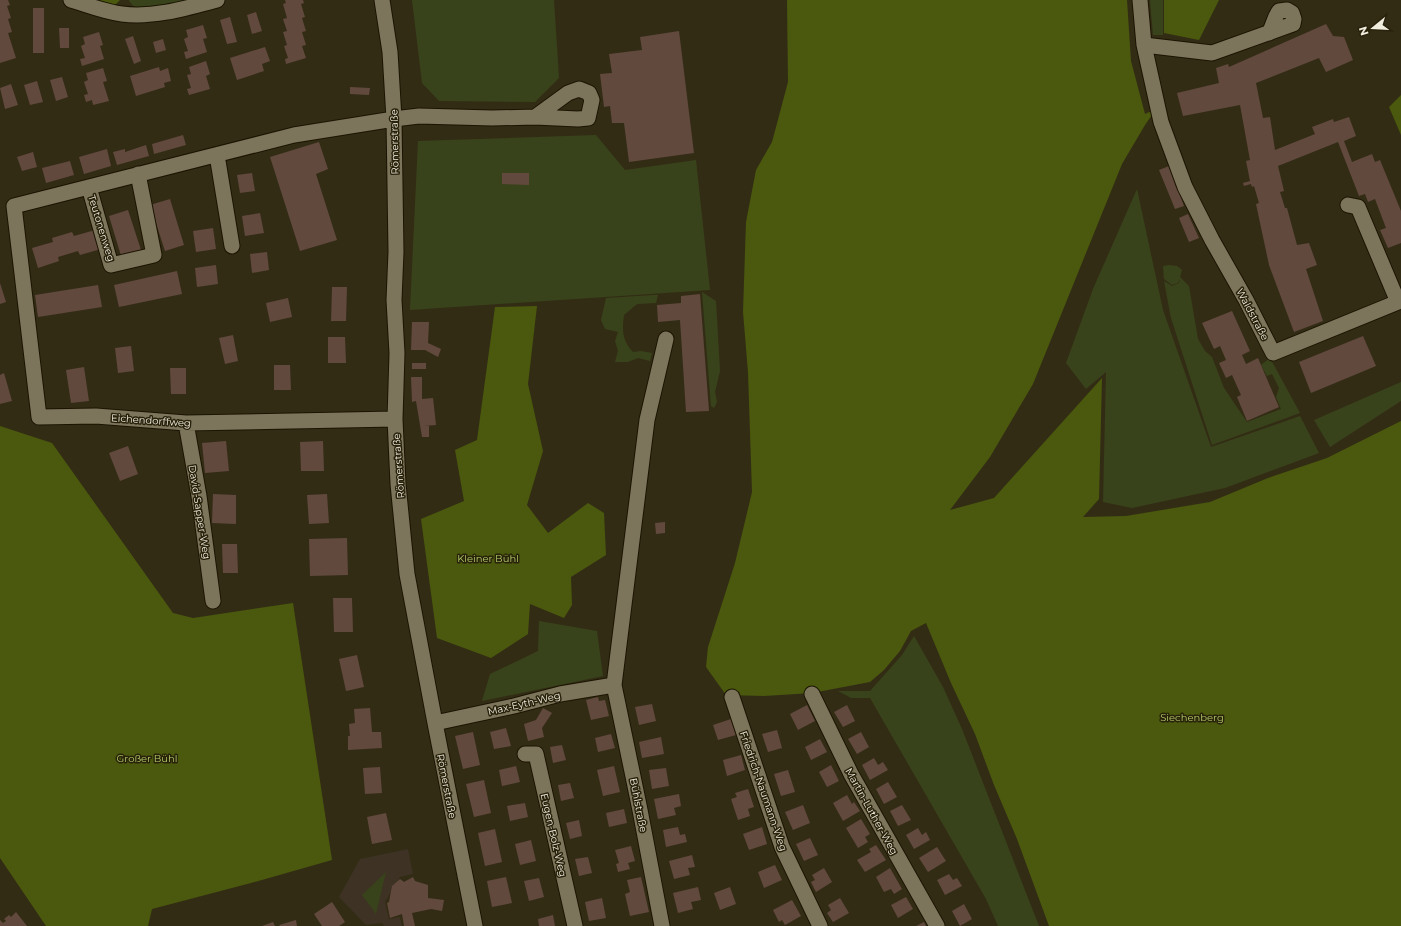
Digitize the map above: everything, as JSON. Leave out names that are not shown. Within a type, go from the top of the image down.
[{"type":"street","points":[[71,0],[121,14],[137,15],[184,9],[217,0]]},
{"type":"street","name":"Römerstraße","points":[[382,0],[390,52],[394,119],[396,252],[394,300],[397,353],[394,419],[398,484],[407,574],[475,926]]},
{"type":"street","name":"Waldstraße","points":[[1140,0],[1144,45],[1161,122],[1186,187],[1212,240],[1246,300],[1273,353],[1398,302],[1358,207],[1348,205]]},
{"type":"street","points":[[1144,45],[1212,53],[1268,33]]},
{"type":"street","name":"Teutonenweg","points":[[24,287],[14,206],[294,135],[419,116],[492,118],[535,117]]},
{"type":"street","points":[[216,155],[232,246]]},
{"type":"street","name":"Teutonenweg","points":[[89,187],[111,266],[154,255],[138,174]]},
{"type":"street","name":"Eichendorffweg","points":[[24,287],[39,417],[96,416],[186,423],[394,419]]},
{"type":"street","points":[[614,685],[647,420],[666,339]]},
{"type":"street","name":"David-Sapper-Weg","points":[[186,423],[199,496],[214,601]]},
{"type":"street","name":"Max-Eyth-Weg","points":[[435,723],[514,706],[560,694],[614,685]]},
{"type":"street","name":"Bühlstraße","points":[[614,685],[662,926]]},
{"type":"street","name":"Martin-Luther-Weg","points":[[812,694],[851,774],[936,926]]},
{"type":"street","name":"Friedrich-Naumann-Weg","points":[[732,697],[782,847],[820,926]]},
{"type":"street","name":"Eugen-Bolz-Weg","points":[[525,754],[536,754],[575,926]]},
{"type":"shaded area","points":[[408,849],[413,874],[400,877],[385,902],[389,919],[400,917],[402,926],[384,926],[382,923],[366,925],[339,897],[360,859]]},
{"type":"green space","points":[[87,0],[120,0],[114,6]]},
{"type":"green space","points":[[129,0],[196,0],[138,11]]},
{"type":"green space","points":[[412,0],[554,0],[559,78],[535,102],[439,101],[422,83]]},
{"type":"green space","name":"Siechenberg","points":[[787,0],[1127,0],[1131,61],[1145,114],[1156,109],[1122,164],[1033,384],[990,457],[950,510],[994,498],[1102,378],[1099,499],[1083,517],[1126,516],[1210,502],[1268,478],[1327,458],[1401,421],[1401,926],[1049,926],[1017,839],[994,785],[975,734],[951,683],[926,623],[911,631],[900,651],[884,670],[870,682],[812,693],[764,696],[726,695],[706,667],[708,647],[735,563],[752,492],[748,372],[743,312],[746,222],[756,170],[772,142],[788,82]]},
{"type":"green space","points":[[1150,0],[1163,0],[1163,35],[1153,35]]},
{"type":"green space","points":[[1164,0],[1219,0],[1199,40],[1164,33]]},
{"type":"green space","points":[[1401,95],[1401,135],[1389,107]]},
{"type":"green space","points":[[596,135],[625,170],[696,160],[710,290],[410,310],[418,141]]},
{"type":"green space","points":[[1137,189],[1163,310],[1211,447],[1300,416],[1319,453],[1225,488],[1132,508],[1103,502],[1106,372],[1086,389],[1066,363],[1093,289]]},
{"type":"green space","points":[[1163,266],[1177,266],[1182,270],[1180,277],[1189,286],[1198,339],[1205,351],[1212,357],[1224,388],[1247,422],[1281,409],[1276,397],[1279,388],[1272,374],[1267,376],[1261,365],[1270,358],[1300,413],[1212,445],[1171,318],[1164,281],[1172,286],[1179,283],[1180,279],[1178,283],[1172,285],[1164,279]]},
{"type":"green space","points":[[702,292],[716,301],[720,371],[715,392],[717,402],[714,408],[711,406]]},
{"type":"green space","points":[[658,295],[656,303],[637,304],[624,315],[624,335],[629,348],[633,352],[641,351],[652,353],[650,361],[638,358],[628,362],[615,362],[618,351],[615,341],[618,332],[605,329],[601,320],[606,298]]},
{"type":"green space","name":"Kleiner Bühl","points":[[537,306],[528,384],[543,451],[527,505],[548,533],[588,503],[604,513],[606,555],[571,577],[572,605],[564,618],[530,604],[528,634],[491,658],[437,638],[421,519],[464,501],[455,450],[477,440],[495,307]]},
{"type":"green space","points":[[1401,382],[1401,401],[1330,447],[1314,420]]},
{"type":"green space","name":"Großer Bühl","points":[[0,426],[52,443],[173,613],[193,618],[293,603],[332,860],[152,909],[148,926],[46,926],[0,858]]},
{"type":"green space","points":[[539,621],[597,631],[603,676],[482,701],[490,674],[538,651]]},
{"type":"green space","points":[[914,636],[943,687],[962,729],[1039,926],[998,926],[986,899],[870,698],[851,698],[838,691],[870,691],[902,655]]},
{"type":"green space","points":[[386,872],[376,914],[362,895]]},
{"type":"building","points":[[0,0],[8,0],[10,5],[7,6],[11,18],[8,19],[12,32],[8,33],[16,58],[0,63]]},
{"type":"building","points":[[285,0],[303,0],[304,3],[301,4],[305,17],[302,18],[306,31],[302,32],[306,45],[302,46],[306,58],[286,64],[285,59],[288,58],[284,46],[287,45],[283,32],[287,31],[283,19],[287,18],[283,4],[286,3]]},
{"type":"building","points":[[33,8],[44,8],[44,53],[33,53]]},
{"type":"building","points":[[256,12],[262,31],[252,34],[247,15]]},
{"type":"building","points":[[230,17],[237,42],[227,44],[220,20]]},
{"type":"building","points":[[1326,24],[1333,36],[1344,37],[1353,60],[1326,72],[1319,58],[1256,83],[1263,118],[1270,117],[1275,150],[1315,134],[1312,127],[1333,119],[1334,122],[1349,117],[1356,136],[1344,141],[1352,162],[1372,154],[1375,162],[1380,160],[1401,211],[1401,243],[1388,248],[1380,230],[1386,228],[1375,199],[1368,202],[1365,194],[1359,196],[1338,142],[1278,166],[1284,191],[1280,192],[1285,208],[1287,208],[1297,245],[1309,243],[1317,265],[1306,269],[1323,321],[1294,332],[1269,265],[1256,204],[1259,203],[1254,186],[1252,187],[1251,184],[1244,186],[1243,183],[1250,181],[1246,161],[1250,160],[1240,105],[1183,116],[1177,93],[1219,83],[1216,68],[1228,64],[1229,67]]},
{"type":"building","points":[[203,25],[207,38],[203,39],[207,52],[186,59],[184,52],[188,51],[184,39],[188,37],[186,30]]},
{"type":"building","points":[[59,28],[69,28],[69,48],[60,48]]},
{"type":"building","points":[[679,31],[694,153],[629,162],[624,123],[612,123],[610,106],[604,107],[600,74],[612,73],[609,54],[642,50],[640,37]]},
{"type":"building","points":[[99,32],[103,45],[100,46],[104,59],[82,66],[80,59],[85,58],[81,46],[85,44],[83,37]]},
{"type":"building","points":[[133,36],[141,61],[134,64],[125,39]]},
{"type":"building","points":[[163,39],[166,50],[156,53],[153,42]]},
{"type":"building","points":[[265,47],[270,61],[262,64],[264,71],[237,80],[230,58]]},
{"type":"building","points":[[206,61],[210,74],[206,76],[210,89],[189,95],[187,89],[191,88],[187,75],[191,74],[189,67]]},
{"type":"building","points":[[159,67],[160,71],[168,68],[171,81],[164,83],[165,87],[136,96],[130,76]]},
{"type":"building","points":[[103,68],[107,81],[103,82],[109,101],[93,105],[92,100],[86,102],[84,95],[88,94],[84,82],[88,80],[86,73]]},
{"type":"building","points":[[62,77],[68,97],[56,101],[50,80]]},
{"type":"building","points":[[37,81],[43,102],[30,105],[24,85]]},
{"type":"building","points":[[11,84],[18,105],[5,109],[0,88]]},
{"type":"building","points":[[350,87],[370,88],[369,95],[350,94]]},
{"type":"building","points":[[183,135],[186,145],[154,154],[152,144]]},
{"type":"building","points":[[319,142],[328,169],[316,174],[337,240],[300,251],[270,157]]},
{"type":"building","points":[[146,145],[149,156],[117,165],[113,152],[125,149],[125,152]]},
{"type":"building","points":[[107,149],[111,166],[84,174],[79,157]]},
{"type":"building","points":[[33,152],[37,167],[22,171],[17,157]]},
{"type":"building","points":[[70,161],[74,175],[46,183],[42,168]]},
{"type":"building","points":[[1169,166],[1184,206],[1175,209],[1159,170]]},
{"type":"building","points":[[252,173],[255,191],[240,193],[237,175]]},
{"type":"building","points":[[502,173],[529,173],[529,185],[502,184]]},
{"type":"building","points":[[170,199],[184,245],[165,251],[150,205]]},
{"type":"building","points":[[128,210],[142,253],[122,259],[109,216]]},
{"type":"building","points":[[260,213],[264,233],[245,236],[242,216]]},
{"type":"building","points":[[1188,214],[1199,238],[1189,242],[1179,218]]},
{"type":"building","points":[[213,228],[216,249],[196,252],[193,231]]},
{"type":"building","points":[[95,230],[101,249],[80,255],[78,251],[58,257],[59,261],[38,268],[32,248],[53,242],[52,238],[72,232],[74,236]]},
{"type":"building","points":[[267,252],[269,270],[252,273],[250,254]]},
{"type":"building","points":[[216,265],[218,284],[197,287],[195,268]]},
{"type":"building","points":[[177,271],[182,294],[119,307],[114,285]]},
{"type":"building","points":[[0,283],[6,302],[0,304]]},
{"type":"building","points":[[98,285],[102,307],[38,317],[35,295]]},
{"type":"building","points":[[332,287],[347,287],[346,321],[331,321]]},
{"type":"building","points":[[700,294],[709,411],[686,412],[680,320],[658,322],[657,305],[681,303],[681,296]]},
{"type":"building","points":[[288,298],[292,317],[270,322],[266,303]]},
{"type":"building","points":[[1232,311],[1250,351],[1242,355],[1246,364],[1258,358],[1279,407],[1247,421],[1237,397],[1241,395],[1232,375],[1226,378],[1219,363],[1226,360],[1220,346],[1214,349],[1202,323]]},
{"type":"building","points":[[412,322],[429,322],[428,343],[441,349],[438,357],[425,350],[411,350]]},
{"type":"building","points":[[233,335],[238,361],[225,364],[219,338]]},
{"type":"building","points":[[1363,336],[1376,366],[1311,393],[1299,362]]},
{"type":"building","points":[[328,337],[345,337],[346,363],[328,363]]},
{"type":"building","points":[[131,346],[134,371],[118,373],[115,348]]},
{"type":"building","points":[[412,363],[426,363],[426,369],[412,369]]},
{"type":"building","points":[[274,365],[290,365],[291,390],[274,390]]},
{"type":"building","points":[[84,367],[89,401],[71,403],[66,370]]},
{"type":"building","points":[[170,368],[186,368],[186,394],[171,394]]},
{"type":"building","points":[[4,373],[12,401],[0,404],[0,375]]},
{"type":"building","points":[[411,377],[422,377],[422,399],[433,398],[436,425],[424,426],[429,426],[429,437],[422,437],[416,401],[412,402]]},
{"type":"building","points":[[226,441],[229,471],[205,473],[202,443]]},
{"type":"building","points":[[323,441],[324,471],[301,471],[300,442]]},
{"type":"building","points":[[128,446],[138,474],[120,481],[109,453]]},
{"type":"building","points":[[213,494],[236,495],[236,524],[212,523]]},
{"type":"building","points":[[327,494],[329,523],[309,524],[307,495]]},
{"type":"building","points":[[665,522],[665,533],[656,534],[655,523]]},
{"type":"building","points":[[347,538],[348,575],[310,576],[309,539]]},
{"type":"building","points":[[222,544],[237,544],[238,573],[223,573]]},
{"type":"building","points":[[333,598],[352,598],[353,632],[334,632]]},
{"type":"building","points":[[357,655],[364,687],[346,691],[339,659]]},
{"type":"building","points":[[598,697],[599,701],[605,700],[609,716],[591,720],[586,700]]},
{"type":"building","points":[[652,704],[656,721],[639,725],[635,707]]},
{"type":"building","points":[[807,705],[815,721],[798,730],[790,714]]},
{"type":"building","points":[[847,705],[855,721],[843,727],[834,712]]},
{"type":"building","points":[[370,708],[372,732],[381,732],[382,748],[348,750],[348,736],[350,736],[349,724],[355,723],[354,709]]},
{"type":"building","points":[[543,708],[552,713],[542,728],[544,737],[528,741],[524,724],[536,720]]},
{"type":"building","points":[[731,719],[736,735],[718,740],[713,725]]},
{"type":"building","points":[[506,728],[511,746],[494,749],[490,732]]},
{"type":"building","points":[[777,730],[782,748],[768,752],[762,734]]},
{"type":"building","points":[[473,732],[480,765],[463,769],[455,736]]},
{"type":"building","points":[[861,732],[869,747],[857,754],[848,739]]},
{"type":"building","points":[[611,734],[615,748],[598,752],[595,738]]},
{"type":"building","points":[[661,737],[664,754],[642,758],[639,742]]},
{"type":"building","points":[[820,739],[827,752],[811,760],[805,747]]},
{"type":"building","points":[[562,745],[566,760],[553,763],[550,747]]},
{"type":"building","points":[[741,755],[745,770],[727,776],[723,760]]},
{"type":"building","points":[[874,758],[878,765],[883,762],[888,770],[870,780],[862,765]]},
{"type":"building","points":[[831,765],[839,781],[827,787],[819,772]]},
{"type":"building","points":[[516,766],[520,782],[502,786],[499,770]]},
{"type":"building","points":[[614,766],[620,792],[603,796],[597,770]]},
{"type":"building","points":[[380,767],[382,793],[365,794],[363,768]]},
{"type":"building","points":[[666,768],[669,786],[652,789],[649,770]]},
{"type":"building","points":[[788,770],[795,792],[781,796],[774,774]]},
{"type":"building","points":[[484,780],[491,813],[474,817],[466,784]]},
{"type":"building","points":[[888,782],[897,797],[884,804],[876,789]]},
{"type":"building","points":[[570,783],[574,798],[561,801],[558,785]]},
{"type":"building","points":[[748,789],[754,807],[748,809],[750,816],[738,820],[731,799],[737,797],[735,793]]},
{"type":"building","points":[[679,794],[681,806],[674,808],[676,815],[658,819],[654,799]]},
{"type":"building","points":[[847,795],[852,804],[854,802],[860,811],[843,821],[833,803]]},
{"type":"building","points":[[525,803],[528,817],[510,821],[507,806]]},
{"type":"building","points":[[803,805],[810,823],[793,830],[785,812]]},
{"type":"building","points":[[902,805],[911,820],[898,826],[890,811]]},
{"type":"building","points":[[624,809],[627,823],[609,827],[606,813]]},
{"type":"building","points":[[386,813],[392,840],[372,844],[367,817]]},
{"type":"building","points":[[861,819],[870,834],[865,837],[868,842],[858,848],[846,828]]},
{"type":"building","points":[[579,820],[582,836],[570,839],[566,823]]},
{"type":"building","points":[[678,827],[680,835],[685,834],[687,842],[666,847],[663,830]]},
{"type":"building","points":[[762,827],[767,844],[749,850],[743,834]]},
{"type":"building","points":[[918,828],[922,835],[926,832],[930,840],[914,849],[906,835]]},
{"type":"building","points":[[495,829],[502,862],[485,866],[478,833]]},
{"type":"building","points":[[810,838],[818,855],[804,861],[796,844]]},
{"type":"building","points":[[531,840],[536,861],[520,865],[515,844]]},
{"type":"building","points":[[876,845],[886,860],[865,872],[857,860],[871,852],[869,849]]},
{"type":"building","points":[[631,846],[635,861],[628,863],[630,869],[618,872],[616,864],[619,863],[615,850]]},
{"type":"building","points":[[937,847],[946,861],[928,872],[919,858]]},
{"type":"building","points":[[692,855],[695,867],[688,868],[690,875],[674,879],[669,861]]},
{"type":"building","points":[[588,857],[592,873],[579,876],[575,859]]},
{"type":"building","points":[[775,865],[782,880],[764,888],[758,872]]},
{"type":"building","points":[[824,868],[832,882],[816,892],[811,882],[815,880],[812,875]]},
{"type":"building","points":[[890,868],[902,889],[894,894],[891,889],[884,892],[876,877]]},
{"type":"building","points":[[949,874],[953,880],[957,878],[962,886],[945,895],[937,880]]},
{"type":"building","points":[[413,877],[415,881],[428,885],[428,898],[444,900],[443,906],[442,911],[431,909],[412,913],[415,926],[404,926],[402,914],[390,918],[387,903],[389,902],[392,886],[400,879],[404,882]]},
{"type":"building","points":[[506,877],[512,903],[492,907],[487,881]]},
{"type":"building","points":[[641,877],[649,912],[630,916],[625,894],[630,892],[627,880]]},
{"type":"building","points":[[539,878],[544,897],[529,901],[524,881]]},
{"type":"building","points":[[698,887],[701,900],[691,902],[693,909],[678,913],[673,893]]},
{"type":"building","points":[[730,887],[736,904],[720,910],[714,893]]},
{"type":"building","points":[[906,897],[913,909],[898,918],[891,905]]},
{"type":"building","points":[[602,898],[606,918],[589,921],[585,902]]},
{"type":"building","points":[[840,898],[849,913],[833,922],[827,913],[831,910],[828,905]]},
{"type":"building","points":[[792,900],[801,916],[785,925],[782,920],[779,922],[773,910]]},
{"type":"building","points":[[332,902],[345,922],[339,926],[322,926],[314,914]]},
{"type":"building","points":[[964,904],[972,919],[960,926],[952,911]]},
{"type":"building","points":[[16,912],[27,926],[0,926],[0,920],[3,923],[6,921],[4,919],[9,915],[11,917]]},
{"type":"building","points":[[553,915],[555,926],[539,926],[538,919]]},
{"type":"building","points":[[296,920],[297,926],[279,925]]},
{"type":"building","points":[[273,922],[275,926],[262,926]]},
{"type":"building","points":[[924,922],[926,926],[916,926]]}]
